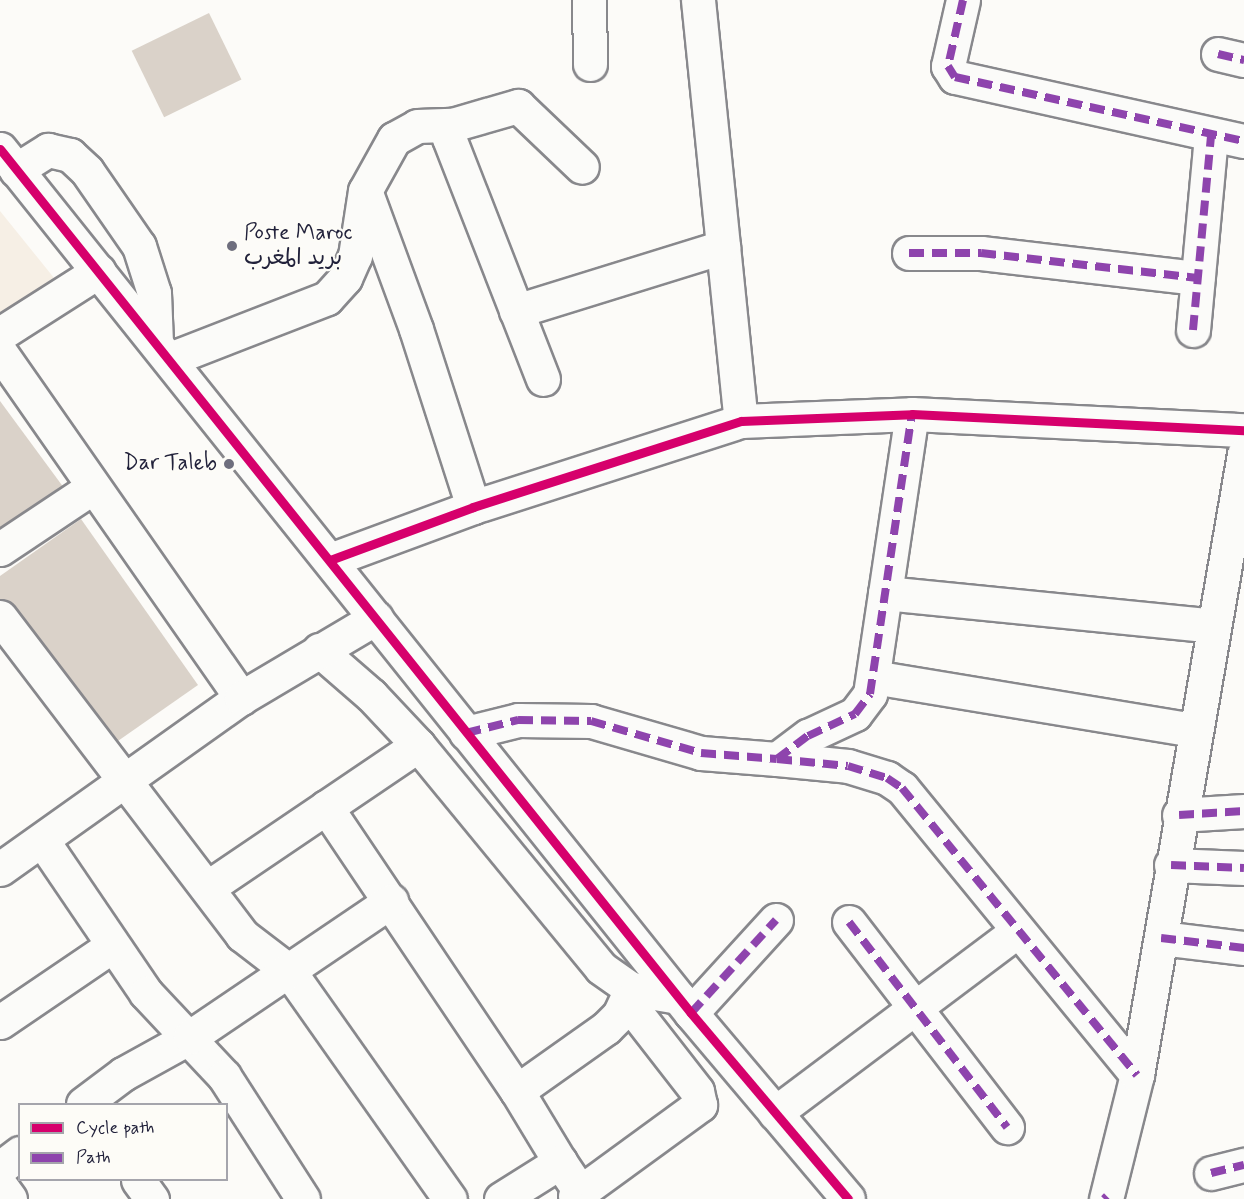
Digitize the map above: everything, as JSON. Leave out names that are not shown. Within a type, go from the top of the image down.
[{"type":"street","points":[[589,0],[590,64]]},
{"type":"street","points":[[698,0],[741,421]]},
{"type":"street","points":[[963,0],[948,66],[955,77],[1244,141]]},
{"type":"street","points":[[163,351],[327,298],[345,278],[355,256],[365,191],[394,139],[404,131],[417,126],[452,125],[518,106],[582,167]]},
{"type":"street","points":[[452,125],[449,138],[543,379]]},
{"type":"street","points":[[1192,330],[1211,135]]},
{"type":"street","points":[[163,351],[154,293],[139,246],[87,171],[70,155],[48,150],[8,159],[684,1005],[848,1199]]},
{"type":"street","points":[[365,191],[413,319],[472,507]]},
{"type":"street","points":[[516,311],[723,248]]},
{"type":"street","points":[[909,253],[981,253],[1198,278]]},
{"type":"street","points":[[0,334],[99,271]]},
{"type":"street","points":[[0,352],[241,698]]},
{"type":"street","points":[[330,560],[472,507],[741,421],[912,414],[1244,430]]},
{"type":"street","points":[[777,759],[808,736],[855,714],[867,702],[873,678],[912,414]]},
{"type":"street","points":[[1106,1198],[1137,1075],[1161,938],[1179,815],[1244,454]]},
{"type":"street","points":[[0,549],[93,487]]},
{"type":"street","points":[[885,593],[1213,626]]},
{"type":"street","points":[[0,869],[241,698],[376,618]]},
{"type":"street","points":[[5,635],[242,935],[290,970],[450,1199]]},
{"type":"street","points":[[319,650],[371,695],[418,745],[601,968],[629,995],[697,1091],[700,1105],[580,1186],[501,1199]]},
{"type":"street","points":[[873,678],[1194,730]]},
{"type":"street","points":[[466,733],[518,720],[591,721],[701,753],[848,766],[887,778],[902,788],[1137,1075]]},
{"type":"street","points":[[207,888],[418,745]]},
{"type":"street","points":[[326,807],[580,1186]]},
{"type":"street","points":[[1179,815],[1244,811]]},
{"type":"street","points":[[42,840],[112,946],[164,1016],[190,1037],[224,1076],[303,1199]]},
{"type":"street","points":[[1171,866],[1244,868]]},
{"type":"street","points":[[85,1103],[123,1074],[190,1037],[391,901]]},
{"type":"street","points":[[684,1005],[776,920]]},
{"type":"street","points":[[849,922],[1007,1127]]},
{"type":"street","points":[[775,1113],[1017,931]]},
{"type":"street","points":[[1161,938],[1244,948]]},
{"type":"street","points":[[0,1022],[112,946]]},
{"type":"street","points":[[629,995],[684,1005]]},
{"type":"street","points":[[517,1090],[606,1028],[629,995]]},
{"type":"street","points":[[0,1168],[18,1154]]},
{"type":"street","points":[[1211,1173],[1244,1165]]},
{"type":"street","points":[[139,1181],[152,1199]]},
{"type":"street","points":[[0,1185],[10,1199]]},
{"type":"shaded area","points":[[0,211],[67,294],[0,334]]},
{"type":"building","points":[[209,13],[241,80],[164,117],[132,51]]},
{"type":"building","points":[[0,401],[64,488],[0,536]]},
{"type":"building","points":[[81,519],[198,685],[105,750],[0,602],[0,576]]},
{"type":"marked path","points":[[963,0],[948,66],[955,77],[1244,141]]},
{"type":"marked path","points":[[1218,54],[1244,60]]},
{"type":"marked path","points":[[1193,330],[1211,135]]},
{"type":"marked path","points":[[909,253],[981,253],[1198,278]]},
{"type":"marked path","points":[[466,733],[518,720],[591,721],[701,753],[777,759],[808,736],[855,714],[870,694],[912,414]]},
{"type":"marked path","points":[[777,759],[848,766],[887,778],[902,788],[1137,1075]]},
{"type":"marked path","points":[[1179,815],[1244,811]]},
{"type":"marked path","points":[[1171,865],[1244,868]]},
{"type":"marked path","points":[[691,1013],[776,920]]},
{"type":"marked path","points":[[849,922],[1007,1127]]},
{"type":"marked path","points":[[1161,938],[1244,948]]},
{"type":"marked path","points":[[1211,1173],[1244,1165]]},
{"type":"marked path","points":[[1104,1199],[1107,1196]]},
{"type":"cycle path","points":[[0,149],[691,1013],[848,1199]]},
{"type":"cycle path","points":[[330,560],[473,507],[741,421],[912,414],[1244,430]]},
{"type":"place","name":"Poste Maroc بريد المغرب","points":[[232,246]]},
{"type":"place","name":"Dar Taleb","points":[[229,464]]}]
